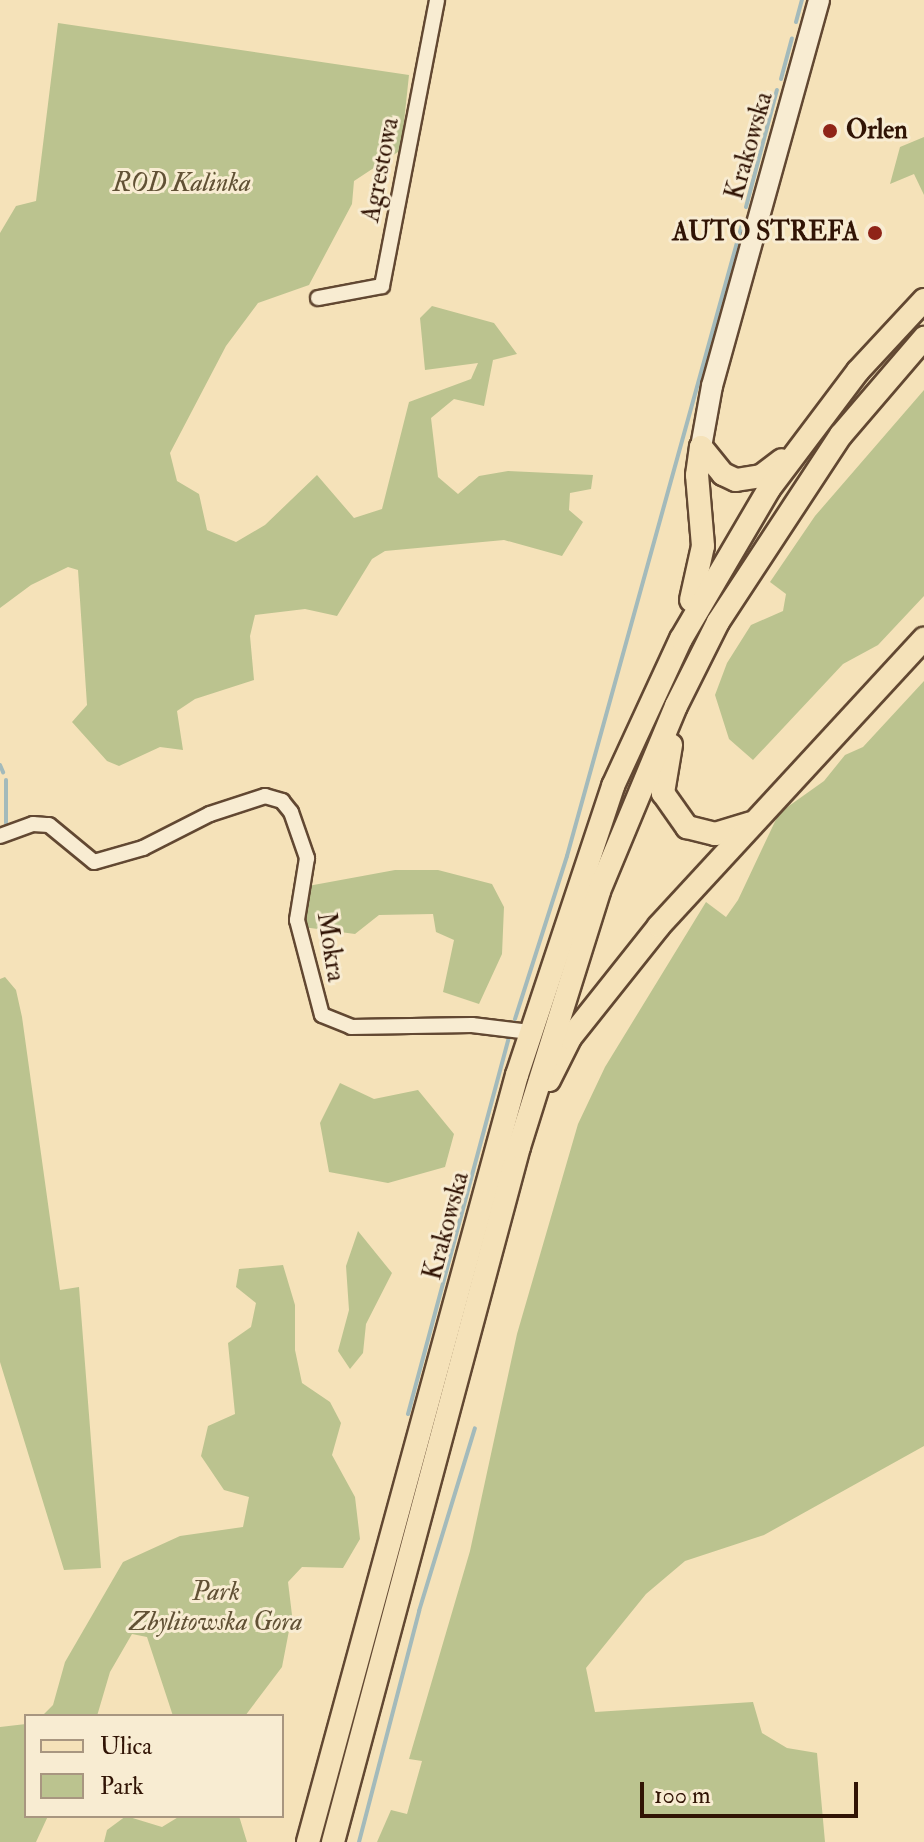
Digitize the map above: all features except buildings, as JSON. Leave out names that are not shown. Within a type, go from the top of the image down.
[{"type":"main road","name":"Krakowska","points":[[701,447],[712,386],[819,0]]},
{"type":"main road","points":[[701,447],[723,474],[746,480],[786,457],[924,300]]},
{"type":"main road","points":[[519,1147],[599,891],[676,706],[718,622],[833,446],[924,338]]},
{"type":"main road","points":[[681,639],[732,548],[811,431]]},
{"type":"main road","points":[[681,639],[702,560],[697,475],[701,447]]},
{"type":"main road","points":[[718,622],[665,759],[663,793],[687,827],[700,831],[715,834],[755,821]]},
{"type":"main road","name":"Krakowska","points":[[308,1842],[530,1032],[613,786],[681,639]]},
{"type":"main road","points":[[519,1147],[570,1038],[659,926],[924,639]]},
{"type":"main road","name":"Krakowska","points":[[333,1842],[519,1147]]},
{"type":"street","name":"Agrestowa","points":[[318,298],[382,286],[437,0]]},
{"type":"street","name":"Mokra","points":[[0,836],[33,824],[49,825],[94,862],[143,848],[210,814],[265,796],[282,801],[291,812],[307,858],[297,920],[322,1015],[351,1027],[472,1025],[530,1032]]},
{"type":"green space","name":"ROD Kalinka","points":[[58,23],[409,75],[401,150],[354,181],[352,204],[309,285],[258,303],[226,346],[170,453],[177,481],[199,494],[207,530],[236,542],[265,525],[317,475],[354,518],[382,509],[409,402],[471,379],[478,363],[425,370],[420,318],[432,306],[494,323],[517,354],[493,360],[484,406],[454,399],[431,418],[438,477],[458,494],[479,476],[508,471],[593,475],[591,489],[570,493],[569,510],[583,522],[562,556],[504,540],[385,551],[372,559],[337,616],[305,609],[255,615],[250,636],[254,680],[195,699],[177,711],[183,750],[160,747],[119,766],[107,761],[72,722],[87,705],[78,570],[68,567],[31,585],[0,608],[0,233],[16,206],[36,201]]},
{"type":"green space","points":[[924,137],[924,195],[914,174],[890,184],[900,147]]},
{"type":"green space","points":[[924,390],[924,596],[878,645],[843,664],[753,760],[729,739],[715,695],[727,663],[751,625],[783,611],[786,594],[770,582],[815,516]]},
{"type":"green space","points":[[924,681],[924,1446],[764,1535],[685,1561],[646,1594],[586,1668],[595,1712],[753,1702],[762,1733],[787,1748],[817,1753],[825,1842],[377,1842],[391,1810],[407,1814],[422,1761],[409,1759],[470,1551],[517,1334],[578,1124],[605,1067],[706,902],[726,917],[738,900],[779,813],[824,781],[845,755],[863,747]]},
{"type":"green space","points":[[395,870],[438,870],[492,884],[504,907],[502,954],[479,1004],[443,992],[454,940],[436,932],[433,914],[379,915],[355,934],[303,927],[308,886]]},
{"type":"green space","points":[[5,977],[16,990],[22,1017],[60,1290],[79,1287],[101,1568],[64,1570],[0,1362],[0,979]]},
{"type":"green space","points":[[340,1083],[374,1099],[418,1090],[454,1134],[445,1167],[388,1183],[329,1172],[320,1123]]},
{"type":"green space","points":[[358,1231],[392,1273],[366,1324],[363,1353],[350,1369],[338,1351],[349,1310],[346,1266]]},
{"type":"green space","name":"Park Zbylitowska Gora","points":[[283,1265],[295,1305],[295,1350],[302,1383],[330,1402],[341,1423],[332,1455],[355,1497],[360,1539],[343,1568],[302,1567],[288,1582],[292,1615],[282,1667],[247,1714],[172,1714],[147,1637],[132,1634],[110,1672],[98,1714],[44,1714],[53,1705],[65,1662],[123,1562],[180,1536],[243,1527],[249,1497],[224,1490],[201,1456],[208,1426],[235,1414],[228,1343],[251,1327],[256,1303],[236,1287],[239,1269]]},
{"type":"green space","points":[[24,1724],[24,1818],[47,1818],[36,1842],[0,1842],[0,1727]]},
{"type":"green space","points":[[123,1818],[162,1827],[177,1818],[240,1818],[247,1842],[104,1842],[107,1830]]},
{"type":"waterway","points":[[796,22],[802,0]]},
{"type":"waterway","points":[[781,79],[792,38]]},
{"type":"waterway","points":[[746,207],[777,90]]},
{"type":"waterway","points":[[515,1019],[567,856],[743,221]]},
{"type":"waterway","points":[[0,765],[3,772]]},
{"type":"waterway","points":[[6,780],[6,823]]},
{"type":"waterway","points":[[408,1414],[509,1038]]},
{"type":"waterway","points":[[359,1842],[419,1611],[475,1428]]},
{"type":"place","name":"Orlen","points":[[830,131]]},
{"type":"place","name":"AUTO STREFA","points":[[875,233]]}]
